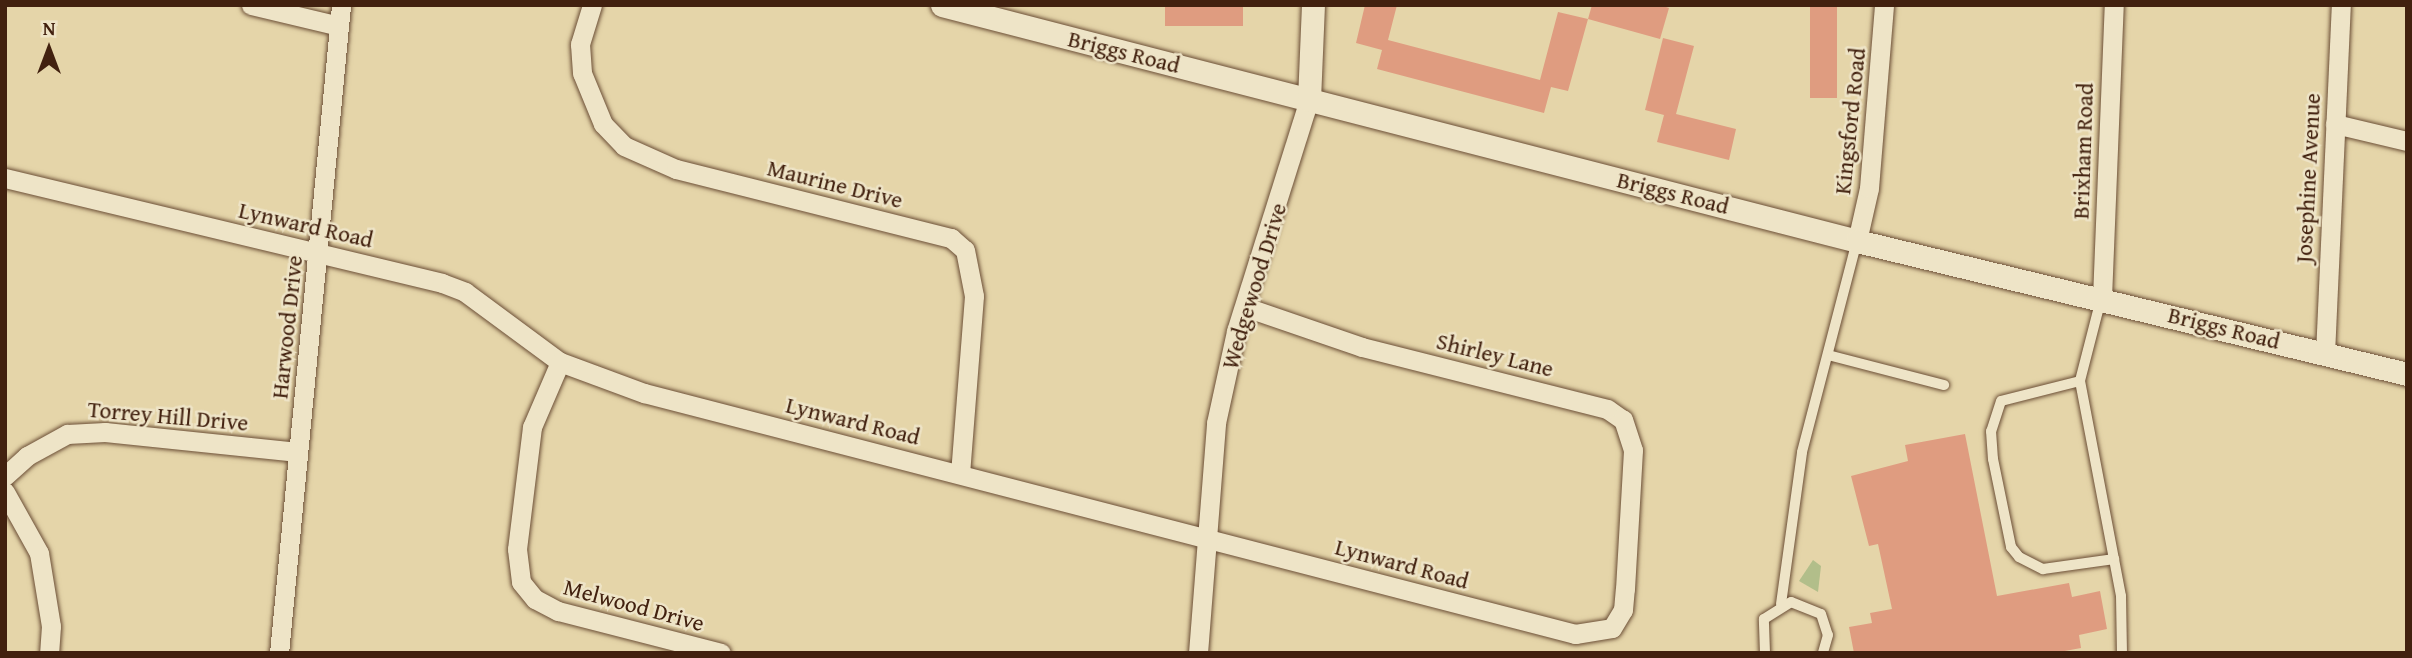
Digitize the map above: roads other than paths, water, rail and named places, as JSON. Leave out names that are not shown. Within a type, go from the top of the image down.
[{"type":"street","points":[[251,5],[339,26]]},
{"type":"street","name":"Harwood Drive","points":[[279,653],[341,5]]},
{"type":"street","name":"Maurine Drive","points":[[592,5],[580,44],[582,73],[603,124],[624,146],[676,169],[951,238],[965,250],[974,296],[960,473]]},
{"type":"street","name":"Briggs Road","points":[[942,5],[1857,241],[2407,374]]},
{"type":"street","name":"Wedgewood Drive","points":[[1198,653],[1216,423],[1245,307],[1309,100],[1313,5]]},
{"type":"street","name":"Kingsford Road","points":[[1857,241],[1869,188],[1884,5]]},
{"type":"street","name":"Brixham Road","points":[[2102,299],[2114,5]]},
{"type":"street","name":"Josephine Avenue","points":[[2325,354],[2341,5]]},
{"type":"street","points":[[2335,124],[2407,141]]},
{"type":"street","name":"Lynward Road","points":[[5,178],[465,292],[561,362],[643,393],[1586,636],[1606,632],[1620,617],[1628,532]]},
{"type":"street","name":"Shirley Lane","points":[[1245,307],[1317,334],[1615,413],[1631,434],[1628,532]]},
{"type":"street","name":"Melwood Drive","points":[[561,362],[532,427],[517,549],[522,582],[534,599],[558,611],[721,653]]},
{"type":"street","name":"Torrey Hill Drive","points":[[5,476],[27,456],[67,434],[105,432],[298,452]]},
{"type":"street","points":[[5,492],[39,553],[51,626],[49,653]]},
{"type":"lane","points":[[1765,653],[1761,630],[1781,604],[1802,452],[1857,241]]},
{"type":"lane","points":[[2102,299],[2080,381],[2125,627],[2122,653]]},
{"type":"lane","points":[[1828,355],[1944,385]]},
{"type":"lane","points":[[2080,381],[2001,401],[1991,431],[1993,459],[2011,547],[2019,556],[2043,569],[2114,559]]},
{"type":"lane","points":[[1781,604],[1802,603],[1821,614],[1828,635],[1823,653]]}]
